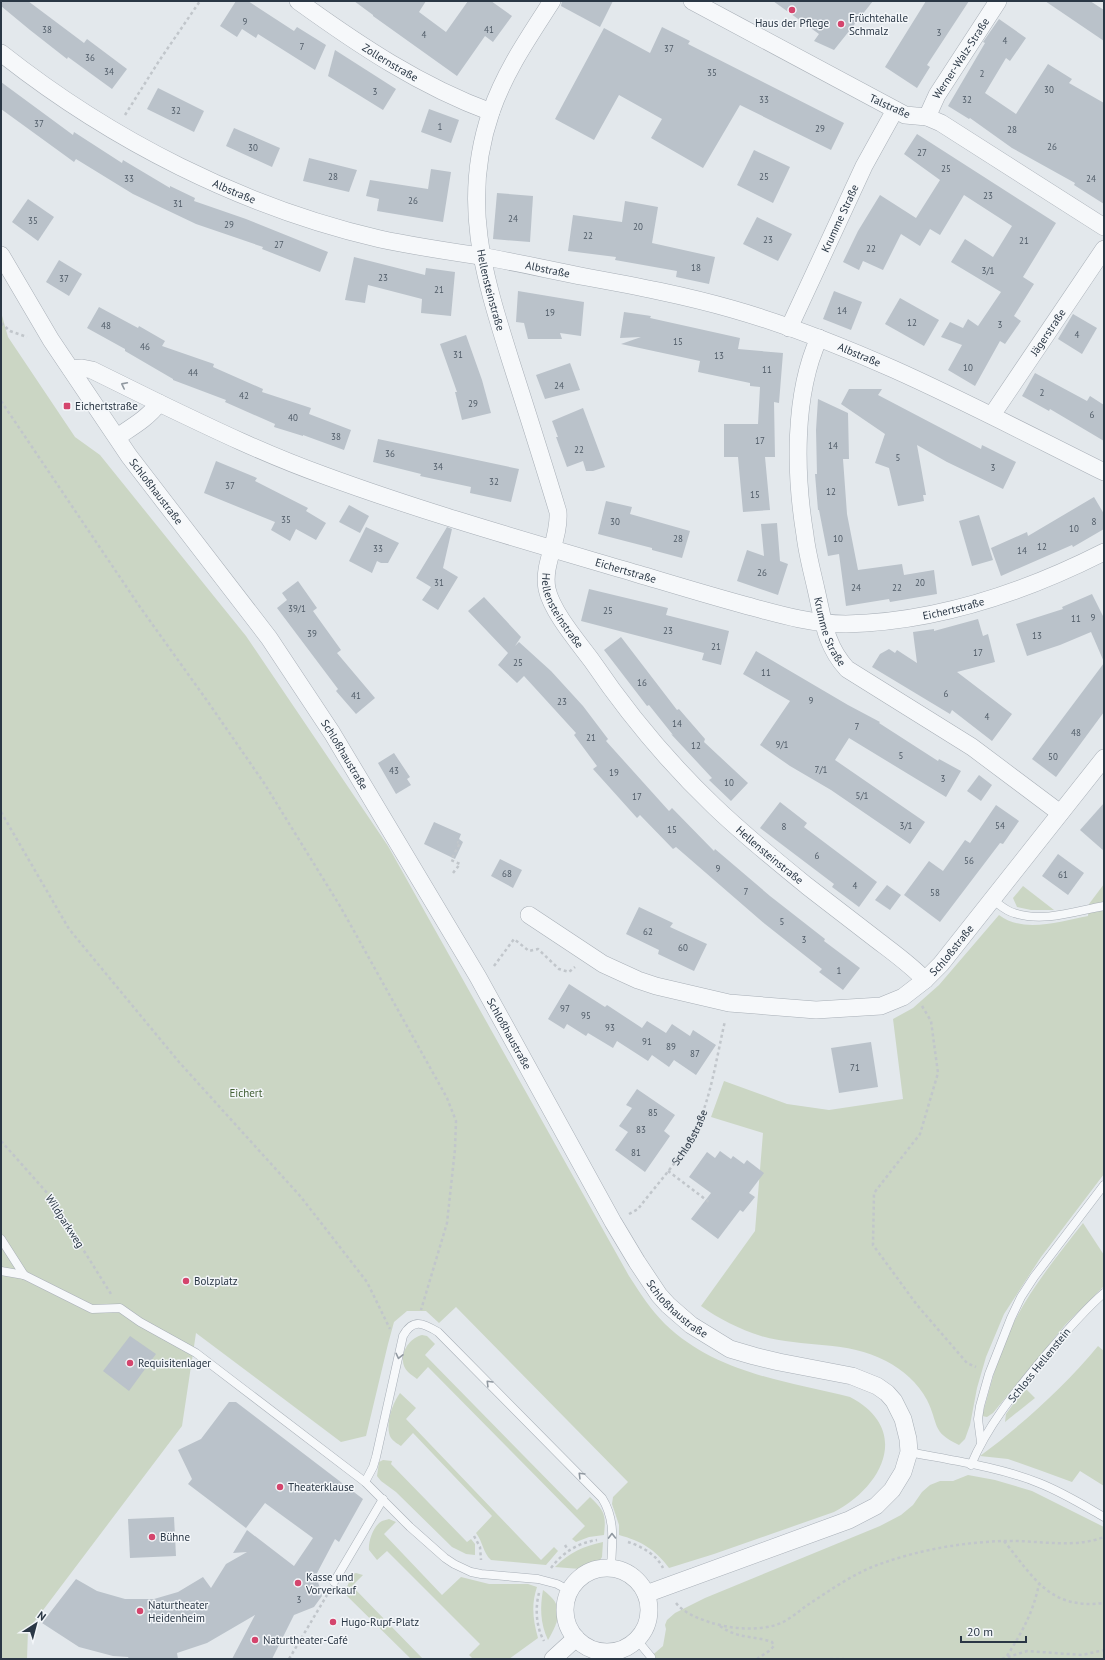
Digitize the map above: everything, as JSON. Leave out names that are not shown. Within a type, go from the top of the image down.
[{"type":"street","name":"Zollernstraße","points":[[298,1],[353,40],[404,72],[452,96],[491,112]]},
{"type":"street","name":"Hellensteinstraße","points":[[552,1],[509,70],[491,112],[479,156],[477,178],[477,226],[482,257],[493,303],[558,512],[559,522],[546,577],[547,589],[557,611],[599,672],[678,769],[747,837],[903,960],[919,985]]},
{"type":"street","name":"Talstraße","points":[[692,1],[905,115],[927,117],[957,132],[1104,227]]},
{"type":"street","name":"Werner-Walz-Straße","points":[[927,117],[937,95],[998,1]]},
{"type":"street","name":"Albstraße","points":[[1,53],[43,85],[115,131],[208,180],[240,193],[309,219],[398,243],[482,257],[686,296],[736,310],[819,338],[879,362],[992,415],[1104,472]]},
{"type":"street","name":"Krumme Straße","points":[[789,328],[866,161],[895,110]]},
{"type":"street","name":"Jägerstraße","points":[[992,415],[1104,249]]},
{"type":"street","name":"Schloßhaustraße","points":[[1,255],[35,315],[70,369],[146,479],[245,606],[304,688],[344,752],[478,977],[613,1222],[659,1295],[668,1306],[691,1326],[714,1340],[743,1353],[794,1365],[845,1374],[877,1386],[887,1393],[900,1410],[907,1431],[909,1452],[903,1472],[895,1485],[880,1502],[849,1520],[646,1594]]},
{"type":"street","name":"Krumme Straße","points":[[819,338],[807,371],[801,413],[798,462],[800,498],[805,537],[824,623],[831,647],[837,658],[847,669],[972,747],[1060,813]]},
{"type":"street","name":"Eichertstraße","points":[[70,369],[82,368],[92,370],[225,435],[322,475],[553,549],[695,592],[788,617],[824,623],[847,624],[906,618],[977,603],[1047,579],[1104,552]]},
{"type":"street","points":[[117,437],[144,419],[159,403]]},
{"type":"street","name":"Schloßstraße","points":[[529,915],[603,964],[638,980],[656,986],[728,1003],[816,1010],[881,1006],[894,1002],[919,985],[953,951],[1104,758]]},
{"type":"street","points":[[611,1568],[632,1576],[640,1584],[646,1594],[649,1605],[649,1618],[645,1630],[637,1640],[625,1648],[609,1652],[594,1650],[576,1638],[571,1630],[566,1615],[566,1602],[570,1591],[587,1573],[599,1569],[611,1568]]},
{"type":"street","points":[[554,1658],[576,1638]]},
{"type":"lane","points":[[993,900],[1013,913],[1035,917],[1104,906]]},
{"type":"lane","points":[[981,1442],[978,1419],[989,1374],[998,1346],[1022,1296],[1048,1258],[1104,1185]]},
{"type":"lane","points":[[1,1239],[24,1275]]},
{"type":"lane","points":[[1,1271],[24,1275],[92,1308],[120,1308],[140,1322],[196,1353],[365,1482],[410,1527],[445,1558],[461,1568],[481,1574],[525,1577],[543,1580],[557,1584],[570,1591]]},
{"type":"lane","name":"Schloss Hellenstein","points":[[971,1465],[981,1442],[992,1423],[1035,1368],[1078,1318],[1104,1293]]},
{"type":"lane","points":[[365,1482],[376,1457],[400,1350],[406,1331],[413,1324],[427,1325],[438,1332],[597,1491],[608,1508],[612,1519],[613,1539],[611,1568]]},
{"type":"lane","points":[[909,1452],[1012,1474],[1039,1483],[1071,1498],[1104,1517]]},
{"type":"lane","points":[[334,1582],[383,1500]]},
{"type":"lane","points":[[637,1640],[650,1657]]},
{"type":"path","points":[[115,131],[149,76],[200,1]]},
{"type":"path","points":[[1,402],[140,607],[264,783],[340,906],[447,1098],[456,1121],[455,1149],[447,1223],[417,1324]]},
{"type":"path","points":[[1,812],[69,929],[179,1062],[301,1197],[366,1282],[400,1350]]},
{"type":"path","points":[[453,873],[460,864],[451,860],[460,843],[457,842]]},
{"type":"path","points":[[478,977],[490,970],[514,939],[529,952],[538,949],[559,969],[569,972],[588,954]]},
{"type":"path","points":[[919,985],[930,1021],[938,1073],[920,1134],[874,1193],[873,1244],[917,1305],[967,1363],[989,1374]]},
{"type":"path","name":"Schloßstraße","points":[[613,1222],[638,1209],[687,1145],[701,1118],[708,1098],[728,1003]]},
{"type":"path","name":"Wildparkweg","points":[[1,1140],[49,1195],[120,1308]]},
{"type":"path","points":[[668,1170],[709,1202]]},
{"type":"path","points":[[474,1536],[480,1547],[481,1574]]},
{"type":"path","points":[[720,1626],[765,1627],[781,1623],[834,1588],[872,1567],[906,1554],[967,1544],[1004,1541],[1070,1543],[1094,1541],[1104,1537]]},
{"type":"path","points":[[1004,1541],[1039,1584],[1054,1596],[1062,1600],[1086,1604],[1104,1603]]},
{"type":"path","points":[[565,1545],[568,1550]]},
{"type":"path","points":[[543,1580],[537,1599],[538,1621],[542,1637],[554,1658]]},
{"type":"path","points":[[289,1659],[334,1582]]},
{"type":"path","points":[[1007,1657],[1026,1626],[1036,1600],[1039,1584]]},
{"type":"path","points":[[670,1586],[676,1602],[681,1609],[698,1618],[720,1626],[730,1633],[742,1637],[772,1642],[774,1646],[757,1659]]},
{"type":"path","points":[[1002,1659],[1027,1651],[1082,1655],[1104,1650]]},
{"type":"path","points":[[830,1659],[844,1659]]},
{"type":"green space","name":"Eichert","points":[[1,312],[8,337],[75,437],[100,455],[246,636],[388,846],[629,1276],[650,1307],[665,1324],[685,1341],[706,1354],[752,1373],[850,1397],[869,1410],[880,1425],[885,1441],[884,1457],[877,1473],[866,1488],[852,1501],[834,1512],[714,1554],[669,1568],[653,1551],[641,1543],[619,1535],[619,1525],[612,1504],[613,1497],[628,1482],[456,1307],[439,1323],[426,1311],[407,1311],[394,1322],[366,1436],[341,1442],[196,1333],[182,1426],[28,1630],[27,1659],[1,1659]]},
{"type":"green space","points":[[1104,884],[1104,1174],[1041,1257],[1004,1314],[986,1357],[977,1388],[970,1425],[965,1439],[959,1445],[944,1436],[937,1427],[931,1408],[919,1388],[898,1368],[886,1361],[871,1354],[856,1350],[777,1340],[761,1336],[730,1323],[701,1306],[755,1231],[763,1133],[711,1117],[724,1081],[787,1104],[829,1110],[903,1099],[893,1019],[913,1008],[939,985],[999,915],[1009,921],[1031,925],[1054,923],[1088,916],[1089,904]]},
{"type":"green space","points":[[1023,886],[1054,910],[1031,910],[1017,907],[1013,898]]},
{"type":"green space","points":[[1083,1223],[1104,1255],[1104,1286],[1065,1325],[993,1413],[987,1417],[982,1416],[993,1376],[1014,1322],[1041,1278]]},
{"type":"green space","points":[[422,1335],[427,1336],[435,1344],[425,1355],[577,1510],[590,1497],[599,1506],[602,1510],[605,1523],[604,1535],[589,1537],[576,1542],[572,1539],[585,1526],[428,1367],[417,1379],[407,1371],[403,1363],[406,1348],[409,1343]]},
{"type":"green space","points":[[1098,1346],[1104,1351],[1104,1486],[1080,1471],[1072,1482],[1008,1459],[980,1456],[1012,1431],[1042,1404],[1071,1376]]},
{"type":"green space","points":[[1025,1388],[1035,1398],[1005,1422],[1006,1414]]},
{"type":"green space","points":[[400,1393],[416,1408],[406,1419],[541,1560],[554,1547],[558,1551],[546,1565],[491,1560],[488,1557],[476,1533],[492,1516],[413,1433],[401,1446],[391,1438],[388,1427],[390,1414]]},
{"type":"green space","points":[[383,1460],[392,1461],[391,1464],[467,1542],[471,1539],[475,1544],[475,1555],[466,1554],[452,1547],[396,1492],[381,1481],[377,1476],[379,1462]]},
{"type":"green space","points":[[968,1475],[995,1480],[1032,1491],[1104,1527],[1104,1659],[648,1659],[663,1646],[666,1629],[665,1625],[667,1620],[675,1613],[705,1598],[880,1526],[901,1515],[913,1505],[922,1492],[930,1485],[940,1481],[953,1481]]},
{"type":"green space","points":[[389,1519],[396,1522],[384,1534],[442,1595],[461,1577],[489,1584],[528,1584],[537,1587],[533,1612],[538,1638],[509,1659],[473,1659],[469,1655],[480,1644],[387,1551],[377,1560],[369,1550],[369,1542],[376,1526],[379,1523]]},
{"type":"green space","points":[[603,1542],[602,1557],[600,1560],[580,1569],[555,1567],[577,1551]]},
{"type":"green space","points":[[356,1573],[363,1575],[352,1586],[423,1659],[411,1659],[344,1593],[353,1574]]},
{"type":"green space","points":[[543,1590],[555,1602],[558,1613],[555,1626],[548,1640],[543,1627],[541,1615]]},
{"type":"building","points":[[1,1],[28,1],[84,43],[87,39],[127,69],[112,89],[68,57],[67,59],[30,30],[1,6]]},
{"type":"building","points":[[236,1],[248,1],[294,31],[297,27],[326,45],[315,70],[258,34],[256,38],[242,29],[237,37],[220,26]]},
{"type":"building","points":[[354,1],[426,1],[419,12],[446,32],[468,1],[491,1],[512,16],[493,42],[485,36],[457,76]]},
{"type":"building","points":[[562,1],[613,1],[600,27],[561,6]]},
{"type":"building","points":[[773,1],[873,1],[834,50],[814,41],[819,34]]},
{"type":"building","points":[[926,1],[969,1],[927,65],[930,67],[917,88],[885,67]]},
{"type":"building","points":[[1045,1],[1090,1],[1104,10],[1104,41]]},
{"type":"building","points":[[999,19],[1026,38],[1010,61],[1006,58],[985,93],[1016,114],[1048,64],[1072,79],[1069,83],[1104,103],[1104,204],[1074,185],[1075,183],[1012,148],[970,118],[969,119],[948,106],[985,43],[983,42]]},
{"type":"building","points":[[662,27],[690,41],[688,44],[844,123],[831,150],[740,105],[703,168],[651,138],[662,119],[619,95],[594,140],[555,119],[604,28],[650,53]]},
{"type":"building","points":[[335,50],[396,89],[383,110],[328,76]]},
{"type":"building","points":[[1,82],[73,135],[74,132],[122,163],[123,160],[170,188],[170,186],[195,198],[194,201],[246,219],[328,252],[320,272],[262,249],[263,247],[196,224],[133,194],[76,159],[74,162],[1,109]]},
{"type":"building","points":[[158,88],[204,111],[194,132],[147,109]]},
{"type":"building","points":[[429,109],[459,120],[451,143],[421,132]]},
{"type":"building","points":[[234,128],[280,148],[272,167],[226,146]]},
{"type":"building","points":[[917,134],[1056,223],[1023,277],[1034,284],[1014,316],[1021,321],[1005,344],[1000,341],[975,386],[948,370],[962,345],[941,337],[950,322],[963,328],[968,319],[978,326],[1001,292],[951,262],[965,239],[993,257],[1012,226],[964,195],[940,235],[930,229],[920,246],[901,234],[883,270],[863,261],[859,270],[843,262],[858,231],[880,195],[916,218],[940,180],[904,154]]},
{"type":"building","points":[[754,150],[790,167],[773,203],[737,185]]},
{"type":"building","points":[[309,158],[357,170],[349,192],[303,181]]},
{"type":"building","points":[[431,169],[451,172],[443,222],[377,211],[379,199],[366,196],[370,180],[428,189]]},
{"type":"building","points":[[497,193],[533,196],[530,242],[493,239]]},
{"type":"building","points":[[28,199],[54,217],[38,241],[12,222]]},
{"type":"building","points":[[625,201],[658,207],[652,243],[715,257],[709,284],[676,277],[677,271],[615,260],[616,257],[568,251],[573,215],[622,222]]},
{"type":"building","points":[[757,217],[792,234],[778,261],[743,244]]},
{"type":"building","points":[[354,257],[425,275],[426,268],[455,272],[451,316],[421,313],[422,299],[368,285],[365,303],[345,300]]},
{"type":"building","points":[[59,260],[82,274],[69,296],[46,282]]},
{"type":"building","points":[[518,291],[584,302],[581,336],[560,333],[562,339],[528,339],[524,323],[516,322]]},
{"type":"building","points":[[834,291],[862,302],[851,330],[823,319]]},
{"type":"building","points":[[900,298],[939,320],[924,346],[885,324]]},
{"type":"building","points":[[99,307],[138,328],[139,326],[165,341],[162,346],[214,364],[213,367],[263,389],[262,392],[311,408],[309,414],[351,430],[344,450],[303,435],[274,427],[275,424],[225,402],[226,400],[173,380],[125,351],[125,349],[87,328]]},
{"type":"building","points":[[624,312],[651,316],[650,318],[740,338],[738,349],[783,353],[779,403],[774,402],[775,457],[765,457],[770,510],[743,512],[738,457],[724,457],[724,424],[758,424],[760,387],[750,386],[750,383],[698,372],[700,361],[621,344],[641,337],[620,338]]},
{"type":"building","points":[[1073,314],[1097,328],[1082,354],[1058,339]]},
{"type":"building","points":[[466,335],[482,380],[491,413],[462,420],[455,392],[457,392],[440,344]]},
{"type":"building","points":[[570,363],[580,390],[545,399],[536,375]]},
{"type":"building","points":[[1035,373],[1087,401],[1090,396],[1104,405],[1104,441],[1050,409],[1049,411],[1022,396]]},
{"type":"building","points":[[849,389],[882,389],[878,395],[981,449],[982,445],[1016,462],[1003,489],[947,462],[917,445],[926,495],[923,495],[924,501],[898,506],[889,468],[875,463],[885,434],[841,404]]},
{"type":"building","points":[[818,399],[848,413],[849,459],[843,459],[847,514],[858,570],[902,564],[904,575],[934,570],[937,594],[890,602],[889,599],[846,606],[839,554],[828,556],[818,510],[815,474],[817,474],[816,430]]},
{"type":"building","points":[[583,408],[605,467],[593,471],[586,471],[583,461],[567,467],[552,421]]},
{"type":"building","points":[[378,439],[519,469],[511,502],[470,493],[471,487],[420,476],[421,474],[373,462]]},
{"type":"building","points":[[216,461],[257,478],[255,481],[308,508],[306,511],[326,523],[316,540],[296,529],[290,541],[271,530],[275,522],[204,493]]},
{"type":"building","points":[[1094,497],[1104,514],[1104,529],[1073,547],[1072,545],[1001,576],[991,548],[1027,532],[1028,536]]},
{"type":"building","points":[[606,501],[632,507],[630,514],[690,531],[682,558],[652,550],[652,548],[598,534]]},
{"type":"building","points":[[349,505],[369,516],[360,533],[339,522]]},
{"type":"building","points":[[979,515],[993,560],[972,566],[959,521]]},
{"type":"building","points":[[777,523],[780,561],[788,564],[778,595],[737,581],[747,550],[764,556],[761,524]]},
{"type":"building","points":[[366,527],[399,543],[388,563],[381,563],[377,561],[372,573],[349,561]]},
{"type":"building","points":[[447,527],[452,529],[443,568],[458,577],[438,610],[422,600],[431,587],[416,578]]},
{"type":"building","points":[[298,581],[317,608],[313,611],[341,650],[337,653],[375,698],[356,714],[336,691],[338,689],[277,608],[287,600],[282,593]]},
{"type":"building","points":[[589,589],[668,608],[666,615],[729,631],[721,665],[702,660],[704,653],[581,621]]},
{"type":"building","points":[[1092,594],[1104,618],[1104,662],[1091,632],[1060,645],[1027,656],[1016,624],[1063,609],[1062,607]]},
{"type":"building","points":[[484,597],[521,637],[515,646],[519,642],[551,671],[583,706],[608,739],[606,741],[669,811],[672,808],[714,851],[715,849],[770,896],[825,939],[824,941],[860,968],[843,990],[819,972],[822,969],[765,924],[676,847],[673,849],[640,815],[637,818],[593,769],[597,766],[574,735],[576,733],[524,676],[517,683],[498,665],[508,653],[468,611]]},
{"type":"building","points":[[978,619],[983,636],[988,634],[995,662],[957,672],[1012,714],[992,741],[952,710],[950,714],[872,667],[880,654],[889,649],[895,653],[897,650],[917,663],[913,632],[934,629],[934,631]]},
{"type":"building","points":[[621,637],[677,710],[679,709],[705,739],[704,742],[748,783],[731,801],[709,780],[712,778],[671,734],[673,735],[649,705],[647,706],[604,650]]},
{"type":"building","points":[[756,651],[880,722],[879,723],[938,761],[939,759],[961,771],[946,797],[849,738],[835,760],[925,822],[910,844],[831,790],[790,766],[760,745],[790,701],[743,674]]},
{"type":"building","points":[[1104,663],[1104,712],[1056,777],[1032,759]]},
{"type":"building","points":[[394,753],[410,777],[407,779],[411,785],[396,794],[378,763]]},
{"type":"building","points":[[979,775],[992,785],[981,801],[967,791]]},
{"type":"building","points":[[780,802],[807,823],[804,827],[877,882],[859,907],[832,887],[834,884],[760,828]]},
{"type":"building","points":[[1104,803],[1104,851],[1080,830]]},
{"type":"building","points":[[996,805],[1019,821],[1003,844],[1000,843],[940,922],[904,895],[929,861],[943,871],[965,840],[970,843]]},
{"type":"building","points":[[434,822],[461,834],[459,839],[463,842],[455,859],[424,844]]},
{"type":"building","points":[[1058,854],[1084,873],[1068,895],[1042,876]]},
{"type":"building","points":[[500,859],[522,870],[513,888],[491,876]]},
{"type":"building","points":[[887,885],[901,895],[890,910],[875,900]]},
{"type":"building","points":[[639,907],[673,923],[670,927],[707,944],[694,971],[658,954],[659,950],[626,934]]},
{"type":"building","points":[[569,984],[605,1007],[607,1005],[642,1028],[647,1021],[666,1033],[672,1024],[690,1036],[693,1030],[716,1045],[696,1075],[674,1060],[669,1067],[652,1055],[648,1061],[617,1041],[613,1048],[588,1033],[586,1036],[567,1024],[564,1029],[548,1019]]},
{"type":"building","points":[[871,1042],[878,1087],[839,1093],[831,1048]]},
{"type":"building","points":[[637,1089],[675,1115],[664,1131],[670,1136],[645,1172],[615,1150],[628,1132],[619,1126],[632,1108],[626,1105]]},
{"type":"building","points":[[720,1151],[731,1159],[733,1156],[744,1164],[747,1160],[764,1173],[749,1193],[755,1197],[743,1212],[740,1210],[718,1239],[691,1219],[711,1193],[689,1177],[707,1152],[715,1158]]},
{"type":"building","name":"Requisitenlager","points":[[130,1336],[156,1354],[129,1391],[103,1371]]},
{"type":"building","points":[[229,1402],[236,1402],[363,1499],[339,1542],[335,1539],[316,1575],[322,1596],[314,1607],[294,1615],[272,1659],[232,1659],[255,1615],[207,1643],[177,1653],[178,1659],[129,1659],[128,1657],[113,1656],[79,1647],[42,1623],[76,1579],[97,1591],[125,1599],[154,1599],[178,1592],[203,1577],[211,1588],[226,1564],[247,1552],[233,1553],[247,1530],[294,1566],[313,1538],[265,1503],[246,1528],[188,1484],[192,1479],[178,1450],[201,1439]]},
{"type":"building","name":"Bühne","points":[[174,1517],[176,1556],[130,1558],[128,1519]]},
{"type":"place","name":"Haus der Pflege","points":[[792,10]]},
{"type":"place","name":"Früchtehalle Schmalz","points":[[841,24]]},
{"type":"place","name":"Eichertstraße","points":[[67,406]]},
{"type":"place","name":"Bolzplatz","points":[[186,1281]]},
{"type":"place","name":"Requisitenlager","points":[[130,1363]]},
{"type":"place","name":"Theaterklause","points":[[280,1487]]},
{"type":"place","name":"Bühne","points":[[152,1537]]},
{"type":"place","name":"Kasse und Vorverkauf","points":[[298,1583]]},
{"type":"place","name":"Naturtheater Heidenheim","points":[[140,1611]]},
{"type":"place","name":"Hugo-Rupf-Platz","points":[[333,1622]]},
{"type":"place","name":"Naturtheater-Café","points":[[255,1640]]}]
